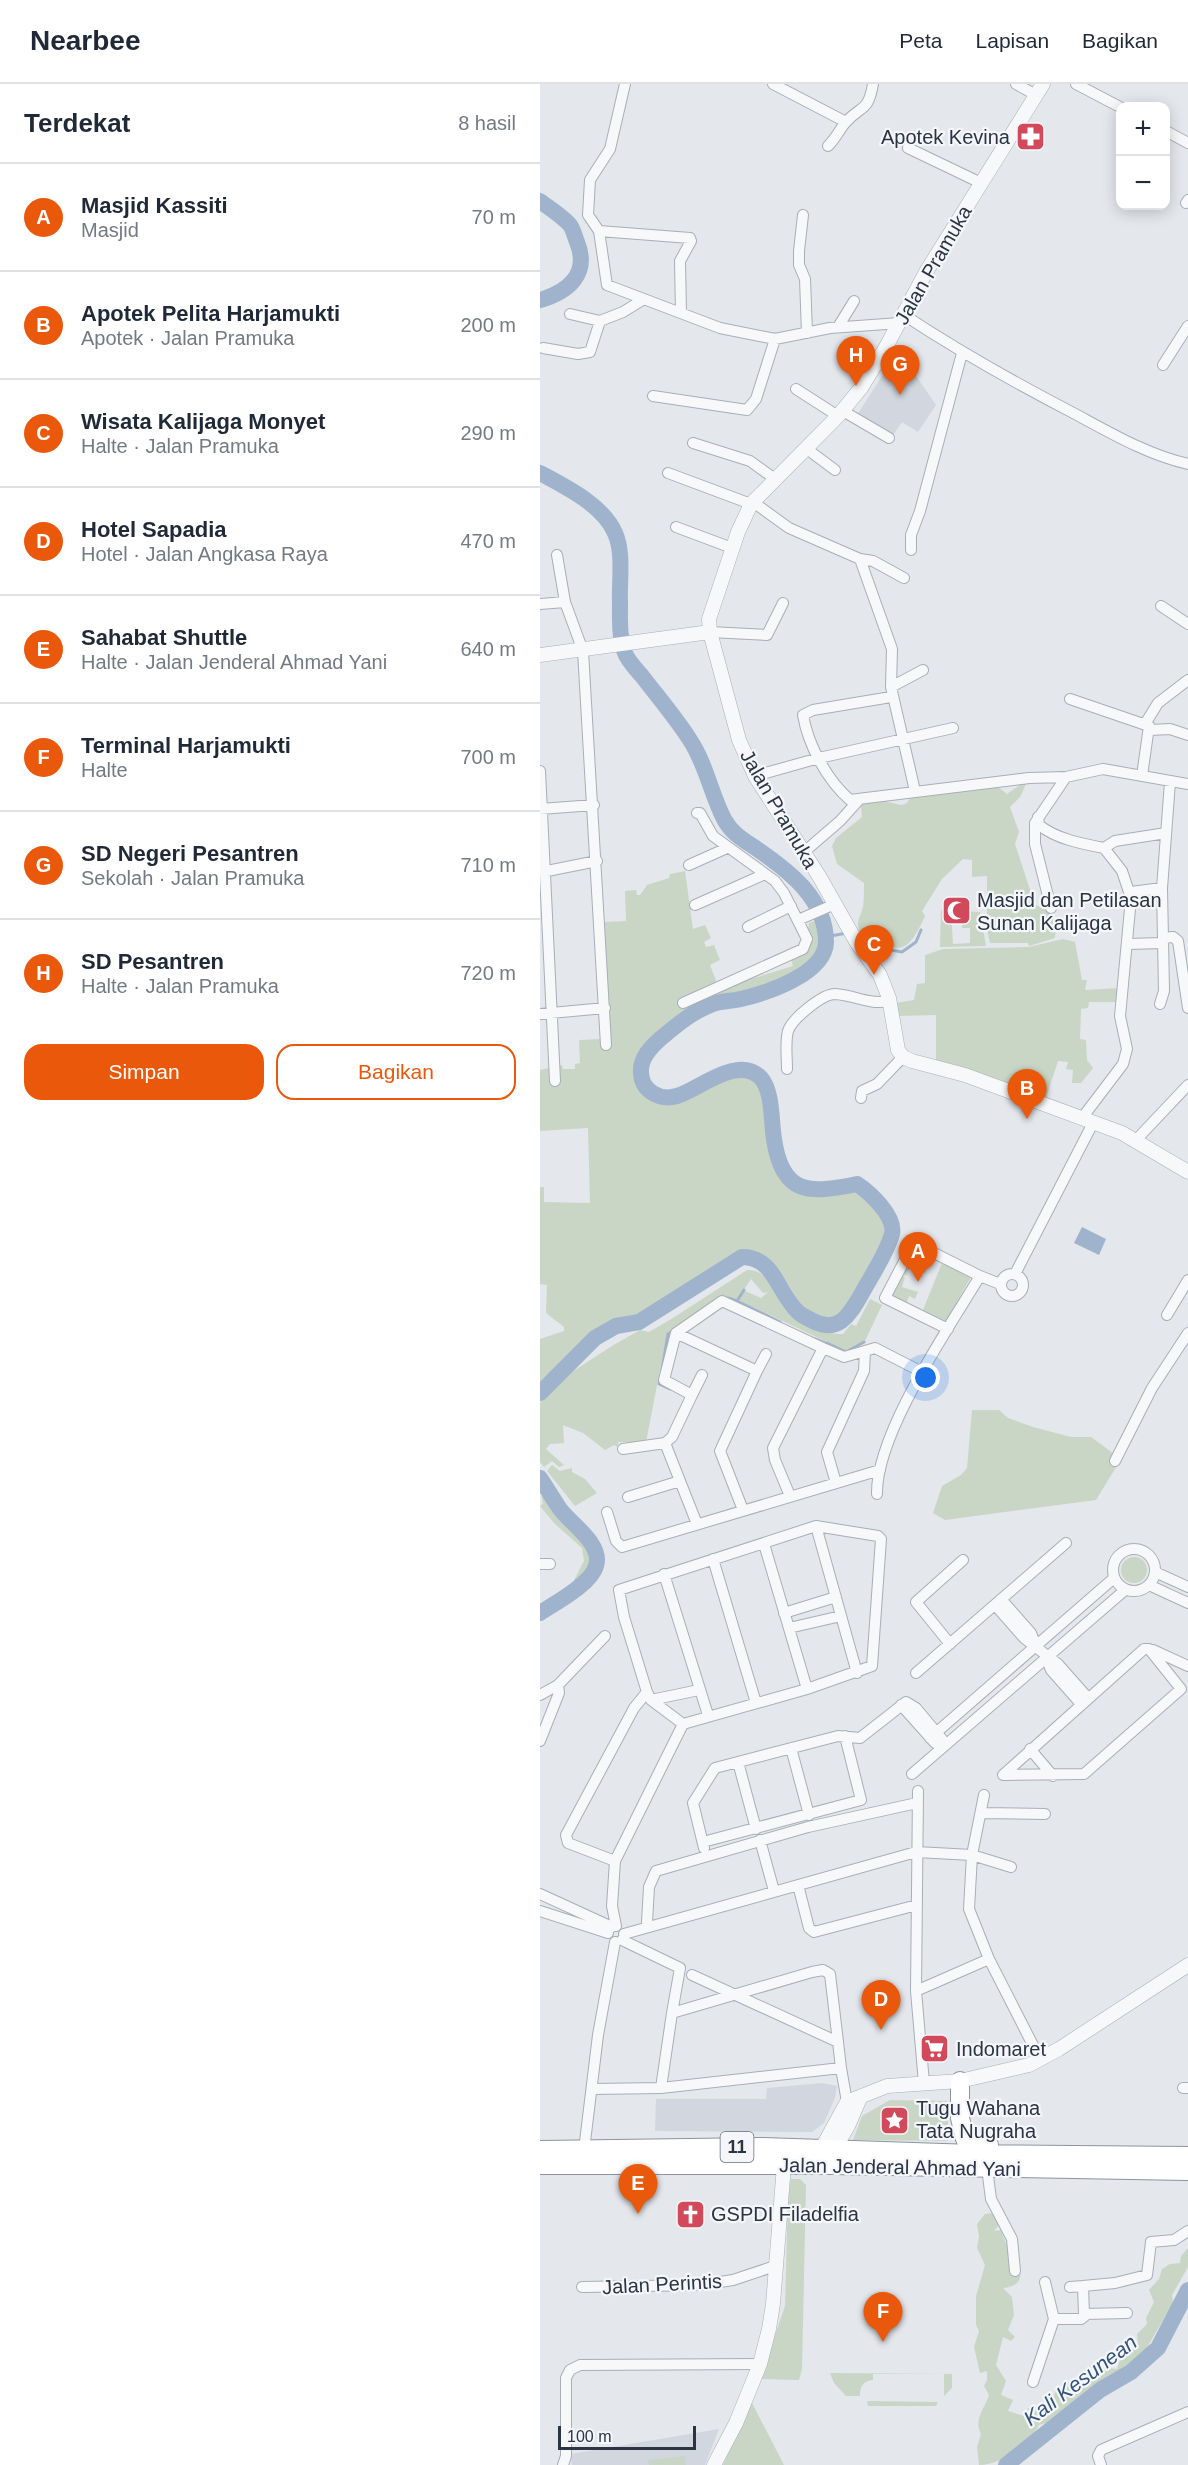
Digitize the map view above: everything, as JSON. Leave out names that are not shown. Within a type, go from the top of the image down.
[{"type":"highway","points":[[960,2081],[960,2118],[968,2142],[974,2145],[1046,2147],[1069,2156]]},
{"type":"highway","name":"Jalan Jenderal Ahmad Yani","points":[[540,2150],[678,2147],[987,2168],[1188,2170]]},
{"type":"highway","name":"Jalan Jenderal Ahmad Yani","points":[[540,2165],[784,2165],[823,2157],[1188,2156]]},
{"type":"street","points":[[626,84],[610,149],[590,180],[588,215],[599,231],[607,285],[720,328],[776,339],[838,327],[902,319],[1127,442],[1186,464]]},
{"type":"street","points":[[774,84],[846,122]]},
{"type":"street","points":[[828,146],[841,133],[846,122],[862,111],[870,99],[873,84]]},
{"type":"street","points":[[1016,84],[1040,89]]},
{"type":"street","points":[[1076,84],[1116,105]]},
{"type":"street","name":"Jalan Pramuka","points":[[903,1057],[898,1050],[890,1001],[880,975],[832,905],[804,852],[755,776],[739,740],[710,632],[710,614],[732,548],[752,503],[841,413],[872,372],[926,272],[1040,89]]},
{"type":"street","points":[[1170,133],[1188,143]]},
{"type":"street","points":[[908,148],[981,183]]},
{"type":"street","points":[[803,215],[799,251],[800,266],[805,279],[807,333]]},
{"type":"street","points":[[599,231],[690,238],[691,241],[680,261],[681,313]]},
{"type":"street","points":[[570,314],[600,321],[623,312],[644,299]]},
{"type":"street","points":[[838,327],[855,301]]},
{"type":"street","points":[[543,348],[578,354],[590,352],[600,321]]},
{"type":"street","points":[[1163,365],[1188,326]]},
{"type":"street","points":[[653,396],[747,410],[756,399],[776,339]]},
{"type":"street","points":[[911,550],[911,535],[920,511],[962,353]]},
{"type":"street","points":[[796,388],[889,438]]},
{"type":"street","points":[[693,443],[750,461],[775,479]]},
{"type":"street","points":[[807,449],[835,470]]},
{"type":"street","points":[[668,473],[752,503],[789,528],[860,559],[873,561],[904,578]]},
{"type":"street","points":[[676,527],[732,548]]},
{"type":"street","points":[[557,555],[566,602],[584,651],[606,1046]]},
{"type":"street","points":[[860,559],[892,649],[891,692],[915,791]]},
{"type":"street","points":[[540,604],[566,602]]},
{"type":"street","points":[[540,655],[584,651],[710,632],[767,635],[783,603]]},
{"type":"street","points":[[1161,606],[1188,624]]},
{"type":"street","points":[[923,670],[891,692],[805,713],[804,720],[819,758],[838,788],[850,800],[858,801],[915,791],[1029,778],[1066,777],[1094,769],[1188,784]]},
{"type":"street","points":[[1142,776],[1147,727],[1158,703],[1188,680]]},
{"type":"street","points":[[1070,699],[1147,727],[1170,729],[1188,735]]},
{"type":"street","points":[[755,776],[819,758],[953,728]]},
{"type":"street","points":[[540,771],[545,1014],[555,1080]]},
{"type":"street","points":[[1051,908],[1035,844],[1035,823],[1066,777]]},
{"type":"street","points":[[1160,1004],[1164,991],[1162,888],[1170,782]]},
{"type":"street","points":[[804,852],[840,821],[858,801]]},
{"type":"street","points":[[541,809],[594,805]]},
{"type":"street","points":[[683,1003],[803,949],[807,939],[803,918],[791,906],[784,893],[765,874],[713,836],[700,813],[697,813]]},
{"type":"street","points":[[1015,1274],[1088,1120],[1126,1055],[1120,1016],[1131,892],[1122,872],[1104,848],[1075,842],[1046,831],[1039,825],[1038,817]]},
{"type":"street","points":[[1104,848],[1115,841],[1166,833]]},
{"type":"street","points":[[689,865],[727,848]]},
{"type":"street","points":[[543,872],[597,861]]},
{"type":"street","points":[[695,905],[765,874]]},
{"type":"street","points":[[1131,892],[1162,888]]},
{"type":"street","points":[[803,918],[832,905]]},
{"type":"street","points":[[748,927],[791,906]]},
{"type":"street","points":[[1128,944],[1173,937],[1178,941],[1188,1008]]},
{"type":"street","points":[[787,1069],[788,1032],[792,1024],[823,998],[835,994],[865,1002],[890,1001]]},
{"type":"street","points":[[545,1014],[605,1008]]},
{"type":"street","points":[[861,1098],[862,1091],[878,1084],[903,1057],[965,1076],[1088,1120],[1136,1140],[1188,1172]]},
{"type":"street","points":[[1136,1140],[1188,1085]]},
{"type":"street","points":[[948,1329],[885,1298],[914,1245],[1000,1284],[1005,1294],[1017,1295],[1023,1284],[1015,1274]]},
{"type":"street","points":[[1000,1284],[1003,1277],[1015,1274]]},
{"type":"street","points":[[877,1494],[884,1451],[894,1425],[980,1276]]},
{"type":"street","points":[[1167,1315],[1188,1280]]},
{"type":"street","points":[[692,1395],[664,1380],[676,1333],[722,1301],[844,1357],[875,1348],[924,1373]]},
{"type":"street","points":[[676,1333],[757,1371]]},
{"type":"street","points":[[1114,1461],[1152,1388],[1188,1333]]},
{"type":"street","points":[[790,1496],[775,1460],[773,1448],[823,1348]]},
{"type":"street","points":[[836,1483],[826,1452],[864,1371],[865,1351]]},
{"type":"street","points":[[743,1510],[720,1451],[766,1354]]},
{"type":"street","points":[[622,1449],[665,1443],[672,1437],[702,1375]]},
{"type":"street","points":[[665,1443],[697,1524]]},
{"type":"street","points":[[607,1512],[616,1541],[622,1547],[880,1470]]},
{"type":"street","points":[[628,1497],[680,1481]]},
{"type":"street","points":[[816,1526],[856,1673]]},
{"type":"street","points":[[584,2150],[598,2035],[616,1934],[612,1906],[615,1861],[683,1724],[708,1715],[807,1689],[872,1666],[881,1539],[878,1536],[816,1526],[619,1590],[624,1617],[649,1696],[683,1724]]},
{"type":"street","points":[[764,1544],[807,1689]]},
{"type":"street","points":[[916,1673],[1066,1544]]},
{"type":"street","points":[[1131,1549],[1141,1550],[1150,1557],[1155,1572],[1149,1585],[1140,1591],[1125,1590],[1114,1578],[1113,1567],[1117,1557],[1131,1549]]},
{"type":"street","points":[[713,1559],[756,1703]]},
{"type":"street","points":[[950,1644],[916,1602],[963,1560]]},
{"type":"street","points":[[1155,1572],[1188,1587]]},
{"type":"street","points":[[664,1574],[708,1715]]},
{"type":"street","points":[[933,1735],[1114,1578]]},
{"type":"street","points":[[1149,1585],[1188,1603]]},
{"type":"street","points":[[912,1774],[1125,1590]]},
{"type":"street","points":[[784,1613],[836,1597]]},
{"type":"street","points":[[998,1602],[1031,1633],[1051,1670],[1085,1701]]},
{"type":"street","points":[[789,1628],[841,1616]]},
{"type":"street","points":[[540,1695],[558,1685],[606,1636]]},
{"type":"street","points":[[1149,1649],[1184,1685],[1086,1773],[1053,1776],[1003,1774],[1144,1649],[1149,1649],[1188,1666]]},
{"type":"street","points":[[540,1741],[544,1717],[559,1693],[558,1685]]},
{"type":"street","points":[[615,1861],[576,1848],[568,1843],[566,1835],[634,1708],[649,1696],[699,1690]]},
{"type":"street","points":[[845,1736],[861,1800],[756,1828],[704,1845],[693,1800],[712,1769],[845,1736],[864,1737],[901,1705],[911,1703],[943,1747]]},
{"type":"street","points":[[791,1748],[809,1815]]},
{"type":"street","points":[[1030,1749],[1053,1776]]},
{"type":"street","points":[[738,1762],[756,1828]]},
{"type":"street","points":[[918,1791],[916,1991],[924,2083]]},
{"type":"street","points":[[984,1795],[972,1855],[968,1904],[989,1959],[1041,2060]]},
{"type":"street","points":[[647,1922],[649,1887],[656,1872],[760,1840],[917,1803]]},
{"type":"street","points":[[981,1813],[1045,1814]]},
{"type":"street","points":[[760,1840],[774,1891]]},
{"type":"street","points":[[540,1911],[616,1934],[916,1852],[972,1855],[1011,1867]]},
{"type":"street","points":[[798,1885],[809,1928],[814,1932],[917,1905]]},
{"type":"street","points":[[540,1894],[568,1906],[680,1968],[661,2088]]},
{"type":"street","points":[[560,1917],[568,1906]]},
{"type":"street","points":[[916,1991],[989,1959]]},
{"type":"street","points":[[847,2102],[887,2086],[960,2081],[1023,2067],[1041,2060],[1188,1965]]},
{"type":"street","points":[[672,2013],[812,1972],[828,1971],[847,2102],[823,2157]]},
{"type":"street","points":[[692,1975],[838,2042]]},
{"type":"street","points":[[592,2089],[661,2088],[841,2068]]},
{"type":"street","points":[[823,2157],[861,2096]]},
{"type":"street","points":[[714,2465],[736,2423],[760,2364],[773,2304],[784,2165]]},
{"type":"street","points":[[987,2168],[991,2199],[1015,2250],[1015,2271]]},
{"type":"street","points":[[1070,2287],[1115,2283],[1147,2275],[1151,2242],[1174,2240],[1188,2231]]},
{"type":"street","name":"Jalan Perintis","points":[[582,2287],[700,2285],[733,2280],[775,2266]]},
{"type":"street","points":[[1033,2382],[1054,2319],[1046,2282]]},
{"type":"street","points":[[1083,2286],[1083,2312],[1086,2315]]},
{"type":"street","points":[[1054,2319],[1081,2319],[1086,2315],[1127,2313]]},
{"type":"street","points":[[563,2465],[566,2456],[566,2378],[570,2370],[580,2365],[760,2364]]},
{"type":"street","points":[[1101,2465],[1098,2456],[1101,2450],[1188,2412]]},
{"type":"shaded area","points":[[895,356],[912,370],[936,405],[918,432],[902,422],[892,437],[857,415]]},
{"type":"shaded area","points":[[822,2083],[837,2086],[835,2098],[824,2123],[812,2132],[655,2131],[656,2099],[766,2099],[767,2088]]},
{"type":"shaded area","points":[[719,2429],[705,2465],[572,2465],[571,2454]]},
{"type":"green space","points":[[1027,782],[1020,797],[1010,807],[1019,832],[1015,844],[1035,905],[1050,911],[1056,923],[1055,938],[1029,946],[1028,943],[990,943],[987,929],[987,876],[972,877],[972,860],[963,859],[942,879],[922,911],[925,916],[907,945],[901,948],[885,945],[862,934],[858,921],[863,905],[864,883],[837,864],[832,846],[836,838],[862,817],[861,806],[875,800],[902,805],[907,803],[911,796],[994,784],[1007,794]]},
{"type":"green space","points":[[685,871],[693,929],[705,925],[711,938],[704,942],[706,947],[714,945],[720,960],[710,965],[717,983],[744,981],[793,966],[791,959],[805,953],[809,923],[817,920],[820,933],[818,950],[807,966],[794,974],[755,989],[715,997],[691,1008],[678,1018],[651,1040],[639,1056],[636,1074],[640,1089],[645,1095],[659,1102],[673,1102],[731,1077],[745,1077],[758,1084],[771,1153],[777,1171],[787,1184],[802,1192],[824,1194],[856,1190],[880,1213],[886,1232],[853,1297],[836,1320],[816,1317],[809,1313],[778,1271],[753,1251],[732,1255],[637,1317],[614,1321],[592,1334],[540,1384],[540,1339],[564,1331],[564,1327],[546,1313],[547,1285],[540,1284],[540,1187],[544,1187],[544,1202],[590,1203],[588,1128],[540,1131],[540,1070],[562,1065],[563,1069],[575,1069],[575,1064],[580,1063],[579,1040],[602,1039],[607,1013],[604,922],[626,921],[625,891],[636,890],[637,895],[640,895],[647,885],[669,878],[670,874]]},
{"type":"green space","points":[[941,910],[951,911],[953,944],[970,943],[970,928],[962,928],[962,911],[980,912],[986,946],[940,947]]},
{"type":"green space","points":[[1063,939],[1075,942],[1082,980],[1087,980],[1085,990],[1119,988],[1117,1002],[1089,1002],[1088,1008],[1081,1009],[1080,1039],[1086,1040],[1087,1060],[1093,1068],[1081,1083],[1072,1083],[1073,1070],[1066,1069],[1068,1062],[1058,1061],[1046,1098],[936,1062],[936,1015],[897,1016],[896,1003],[914,1000],[917,984],[925,983],[925,955],[943,949],[1029,947]]},
{"type":"green space","points":[[916,1250],[926,1254],[921,1262],[928,1266],[925,1273],[910,1267],[906,1276],[902,1274]]},
{"type":"green space","points":[[942,1263],[971,1277],[946,1321],[923,1310]]},
{"type":"green space","points":[[747,1270],[762,1274],[767,1279],[792,1317],[805,1326],[820,1331],[843,1334],[851,1324],[856,1326],[870,1299],[882,1305],[865,1341],[846,1351],[738,1300],[745,1291],[761,1298],[768,1292],[763,1293],[751,1279],[737,1300],[719,1296],[667,1334],[646,1442],[618,1442],[618,1447],[614,1445],[605,1450],[583,1433],[563,1425],[564,1443],[550,1444],[546,1449],[564,1465],[559,1467],[552,1461],[544,1467],[540,1462],[540,1403],[545,1394],[558,1381],[640,1330],[649,1332],[673,1318]]},
{"type":"green space","points":[[901,1275],[905,1277],[902,1287],[918,1292],[915,1299],[909,1296],[906,1305],[891,1295]]},
{"type":"green space","points":[[972,1410],[999,1410],[1008,1418],[1033,1427],[1071,1437],[1091,1437],[1121,1459],[1096,1500],[945,1520],[933,1513],[942,1486],[961,1475],[967,1468]]},
{"type":"green space","points":[[552,1465],[560,1471],[572,1468],[572,1472],[585,1479],[597,1493],[575,1506],[547,1471]]},
{"type":"green space","points":[[540,1489],[590,1553],[591,1565],[571,1586],[584,1561],[582,1548],[555,1524],[540,1506],[543,1504]]},
{"type":"green space","points":[[1134,1557],[1143,1561],[1147,1570],[1143,1579],[1134,1583],[1125,1579],[1121,1570],[1125,1561]]},
{"type":"green space","points":[[890,2100],[948,2101],[948,2141],[853,2140],[862,2116]]},
{"type":"green space","points":[[791,2179],[800,2179],[806,2185],[802,2369],[799,2380],[760,2379],[785,2306],[788,2197]]},
{"type":"green space","points":[[993,2213],[999,2225],[994,2231],[1001,2230],[1020,2273],[1019,2280],[1014,2285],[1003,2288],[1012,2297],[1014,2315],[1008,2330],[1015,2337],[1011,2341],[1003,2337],[996,2365],[1006,2381],[1001,2395],[1013,2400],[1008,2411],[1024,2416],[1028,2408],[1043,2411],[1058,2388],[1077,2379],[1080,2373],[1096,2376],[1106,2368],[1117,2369],[1121,2357],[1138,2346],[1137,2334],[1147,2324],[1146,2318],[1154,2302],[1149,2290],[1159,2279],[1162,2269],[1170,2264],[1180,2263],[1181,2256],[1188,2248],[1188,2267],[1172,2295],[1173,2303],[1145,2351],[1127,2369],[1046,2423],[1039,2425],[1014,2453],[996,2462],[979,2465],[977,2447],[981,2434],[978,2424],[989,2395],[984,2386],[987,2371],[980,2373],[974,2347],[979,2331],[976,2325],[976,2296],[985,2265],[977,2248],[979,2237],[977,2224],[985,2214]]},
{"type":"green space","points":[[830,2373],[952,2374],[952,2388],[944,2396],[944,2374],[873,2374],[873,2380],[863,2385],[860,2396],[846,2396],[834,2383]]},
{"type":"green space","points":[[751,2401],[784,2465],[723,2465]]},
{"type":"green space","points":[[867,2402],[938,2402],[936,2406],[868,2406]]},
{"type":"green space","points":[[685,2456],[686,2465],[649,2465],[648,2460]]},
{"type":"water","points":[[1082,1227],[1106,1239],[1099,1255],[1074,1243]]},
{"type":"waterway","points":[[540,201],[570,225],[580,253],[581,263],[574,280],[567,287],[540,300]]},
{"type":"waterway","points":[[540,473],[593,505],[609,523],[618,541],[620,628],[626,656],[696,749],[727,824],[804,888],[820,912],[824,927],[826,942],[823,953],[806,973],[765,992],[716,1003],[699,1010],[660,1039],[642,1062],[641,1072],[644,1084],[658,1096],[671,1097],[686,1093],[730,1072],[741,1070],[752,1072],[761,1078],[768,1091],[778,1157],[791,1180],[800,1186],[812,1189],[857,1184],[881,1205],[892,1227],[886,1250],[861,1295],[847,1315],[836,1324],[822,1324],[801,1315],[762,1263],[742,1257],[639,1322],[616,1326],[595,1338],[540,1393]]},
{"type":"waterway","points":[[857,933],[891,950],[902,952],[916,942],[921,930]]},
{"type":"waterway","points":[[825,937],[847,933]]},
{"type":"waterway","points":[[728,1298],[737,1301],[744,1290]]},
{"type":"waterway","points":[[737,1301],[780,1322]]},
{"type":"waterway","points":[[662,1369],[668,1334],[673,1331]]},
{"type":"waterway","points":[[815,1339],[825,1343]]},
{"type":"waterway","points":[[857,1346],[864,1342]]},
{"type":"waterway","points":[[827,1343],[846,1352],[855,1347]]},
{"type":"waterway","points":[[660,1378],[659,1384],[670,1389]]},
{"type":"waterway","points":[[540,1478],[560,1509],[591,1542],[597,1558],[593,1573],[587,1580],[540,1613]]},
{"type":"waterway","name":"Kali Kesunean","points":[[1006,2465],[1100,2390],[1131,2372],[1158,2348],[1188,2290]]},
{"type":"place","name":"Apotek Kevina","points":[[1031,137]]},
{"type":"place","name":"SD Pesantren","points":[[856,386]]},
{"type":"place","name":"SD Negeri Pesantren","points":[[900,395]]},
{"type":"place","name":"Masjid dan Petilasan Sunan Kalijaga","points":[[956,911]]},
{"type":"place","name":"Wisata Kalijaga Monyet","points":[[874,975]]},
{"type":"place","name":"Apotek Pelita Harjamukti","points":[[1027,1119]]},
{"type":"place","name":"Masjid Kassiti","points":[[918,1282]]},
{"type":"place","name":"Hotel Sapadia","points":[[881,2030]]},
{"type":"place","name":"Indomaret","points":[[935,2049]]},
{"type":"place","name":"Tugu Wahana Tata Nugraha","points":[[895,2120]]},
{"type":"place","name":"Sahabat Shuttle","points":[[638,2214]]},
{"type":"place","name":"GSPDI Filadelfia","points":[[690,2214]]},
{"type":"place","name":"Terminal Harjamukti","points":[[883,2342]]}]
